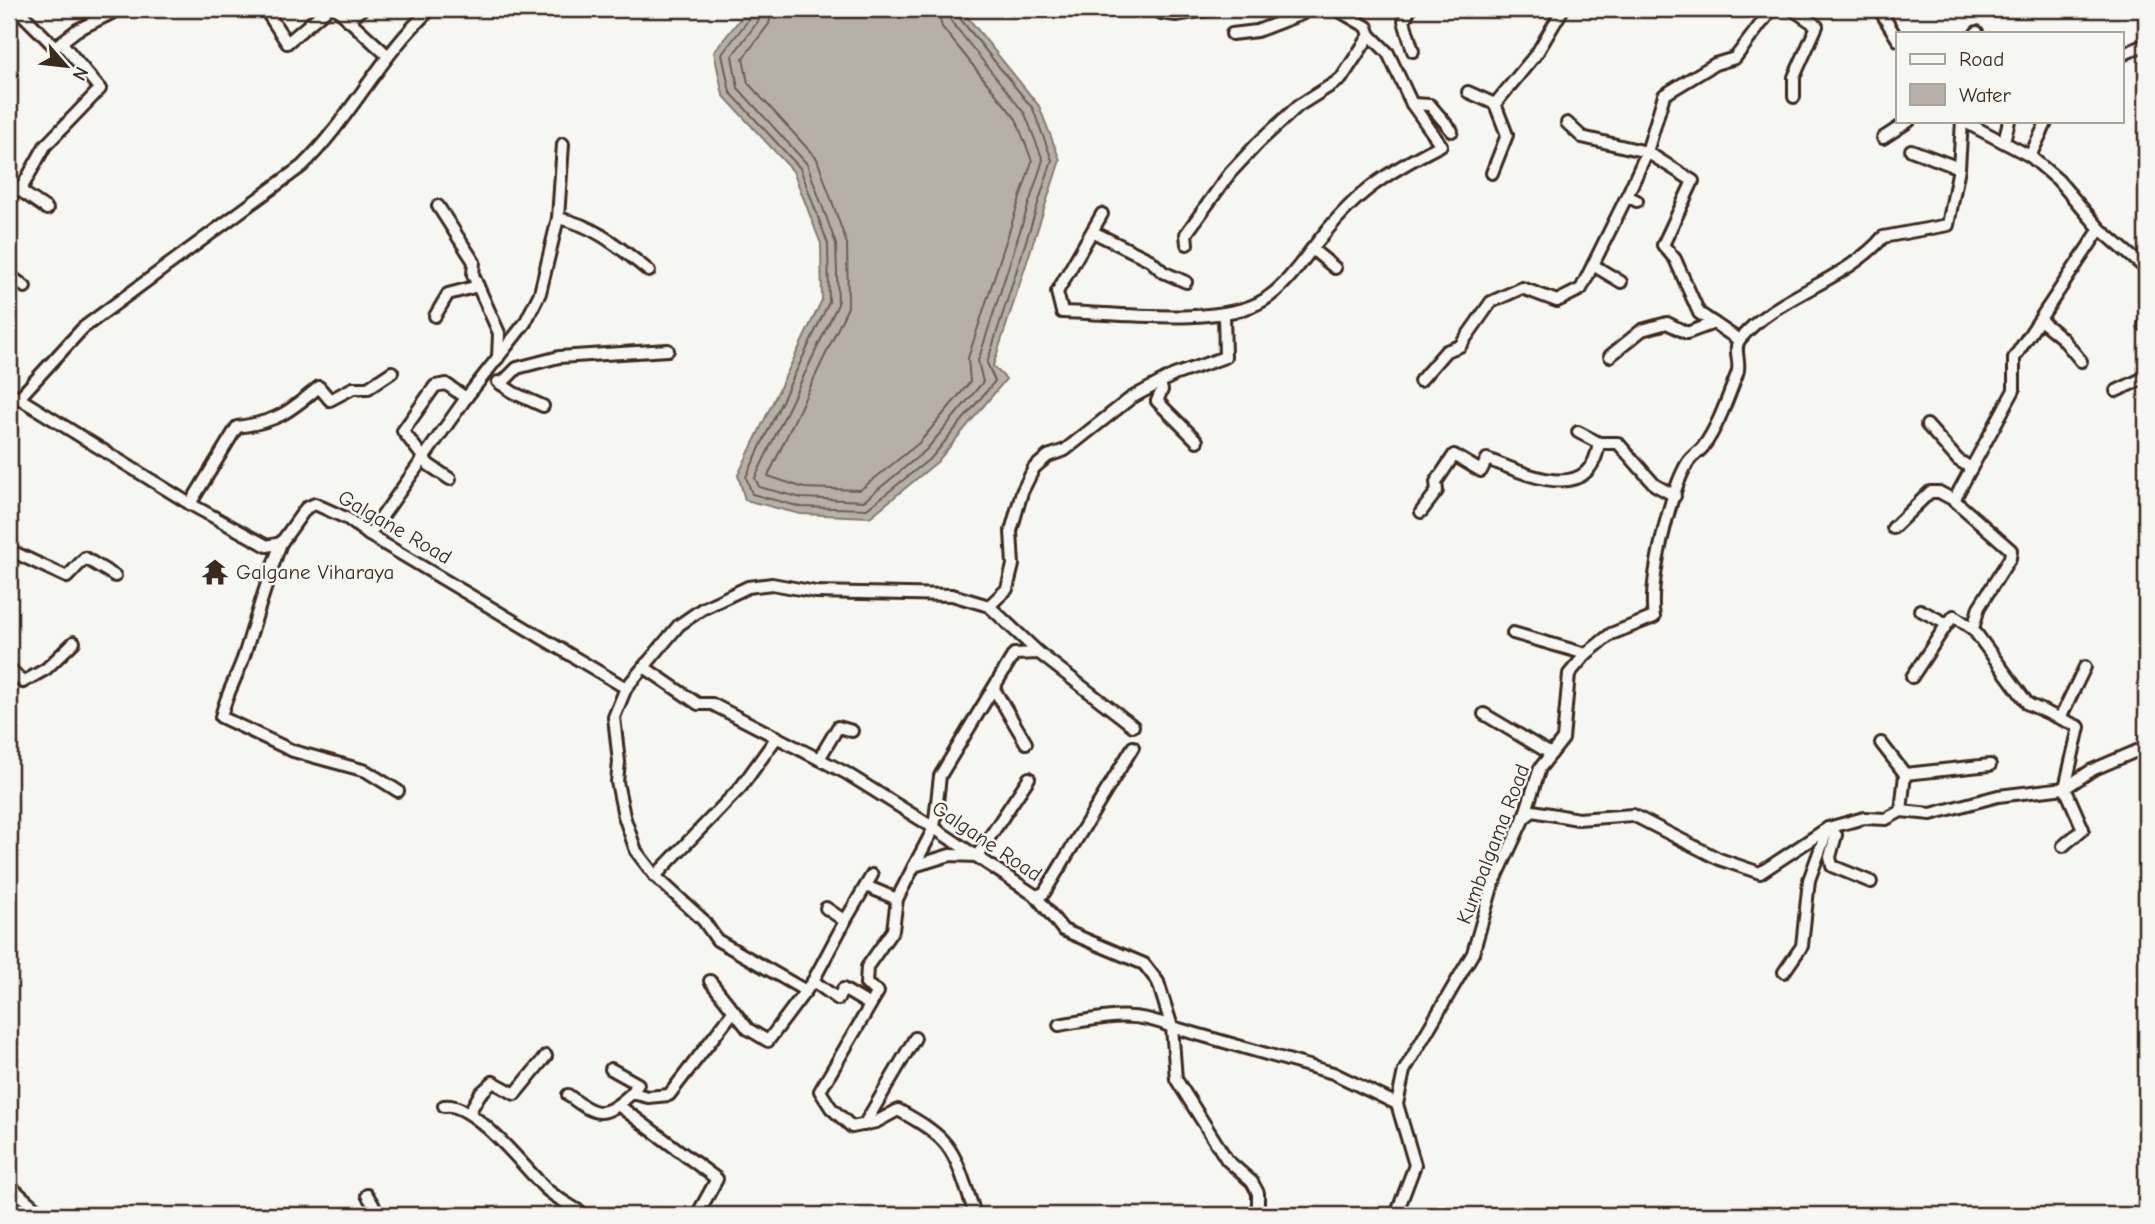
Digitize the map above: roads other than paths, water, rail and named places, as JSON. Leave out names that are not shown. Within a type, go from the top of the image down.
[{"type":"street","points":[[17,9],[55,47],[120,9]]},
{"type":"street","points":[[265,9],[287,43],[327,9]]},
{"type":"street","points":[[337,9],[387,55]]},
{"type":"street","points":[[348,20],[362,9]]},
{"type":"street","points":[[19,398],[83,328],[302,166],[321,147],[387,55],[431,9]]},
{"type":"street","points":[[1157,9],[1161,13],[1177,15],[1213,9]]},
{"type":"street","points":[[1232,34],[1282,22],[1304,13],[1306,9]]},
{"type":"street","points":[[1102,214],[1058,292],[1062,312],[1213,316],[1262,302],[1288,280],[1341,211],[1371,185],[1441,145],[1412,104],[1388,53],[1370,35],[1367,27],[1336,9]]},
{"type":"street","points":[[1410,9],[1404,21],[1413,51]]},
{"type":"street","points":[[1495,104],[1538,53],[1563,9]]},
{"type":"street","points":[[1420,381],[1446,351],[1460,346],[1490,302],[1522,288],[1557,301],[1581,289],[1632,198],[1664,95],[1715,64],[1735,58],[1772,9]]},
{"type":"street","points":[[1792,9],[1818,26],[1794,77],[1794,97]]},
{"type":"street","points":[[1892,9],[1880,10],[1896,37]]},
{"type":"street","points":[[1187,244],[1186,234],[1230,173],[1298,106],[1341,79],[1370,35]]},
{"type":"street","points":[[20,189],[45,146],[100,89],[61,42]]},
{"type":"street","points":[[2124,54],[2146,44]]},
{"type":"street","points":[[1468,92],[1495,104],[1507,135],[1492,173]]},
{"type":"street","points":[[1412,104],[1430,105],[1452,131]]},
{"type":"street","points":[[1883,138],[1907,122]]},
{"type":"street","points":[[1567,123],[1582,137],[1647,152],[1693,181],[1663,245],[1675,259],[1699,313],[1739,340],[1783,304],[1868,255],[1883,237],[1948,225],[1959,168],[1962,122]]},
{"type":"street","points":[[1964,122],[2031,156],[2058,180],[2100,229],[2146,269]]},
{"type":"street","points":[[2004,141],[2009,122]]},
{"type":"street","points":[[2031,156],[2047,122]]},
{"type":"street","points":[[369,535],[466,398],[524,323],[540,293],[558,218],[563,144]]},
{"type":"street","points":[[1911,150],[1959,168]]},
{"type":"street","points":[[9,183],[47,209]]},
{"type":"street","points":[[438,206],[474,262],[473,275],[499,333],[498,358]]},
{"type":"street","points":[[558,218],[601,232],[649,271]]},
{"type":"street","points":[[1954,500],[2014,390],[2014,358],[2100,229]]},
{"type":"street","points":[[1093,232],[1150,260],[1163,272],[1186,282]]},
{"type":"street","points":[[1312,249],[1335,268]]},
{"type":"street","points":[[1593,265],[1621,282]]},
{"type":"street","points":[[9,275],[25,287]]},
{"type":"street","points":[[435,316],[449,294],[478,286]]},
{"type":"street","points":[[989,606],[1007,589],[1013,565],[1011,531],[1021,492],[1034,468],[1048,456],[1065,450],[1131,398],[1160,383],[1225,357],[1224,313]]},
{"type":"street","points":[[2040,320],[2062,338],[2081,362]]},
{"type":"street","points":[[1610,356],[1642,330],[1667,323],[1687,333],[1714,323]]},
{"type":"street","name":"Kumbalgama Road","points":[[1396,1215],[1415,1165],[1397,1104],[1404,1071],[1413,1051],[1473,953],[1492,887],[1523,820],[1540,768],[1563,740],[1566,722],[1563,712],[1569,674],[1586,654],[1611,634],[1654,617],[1654,574],[1675,496],[1688,461],[1704,446],[1739,370],[1736,351],[1739,340]]},
{"type":"street","points":[[501,384],[517,368],[559,357],[668,350]]},
{"type":"street","points":[[190,504],[237,427],[267,424],[291,410],[319,387],[330,400],[353,388],[368,388],[392,372]]},
{"type":"street","points":[[487,374],[543,406]]},
{"type":"street","points":[[2116,390],[2146,377]]},
{"type":"street","points":[[1160,383],[1162,390],[1157,401],[1197,441]]},
{"type":"street","points":[[450,480],[429,465],[425,457],[406,439],[403,431],[435,386],[446,384],[466,398]]},
{"type":"street","points":[[9,391],[190,504],[267,546],[281,543]]},
{"type":"street","points":[[1927,425],[1958,460],[1971,468]]},
{"type":"street","points":[[1578,432],[1599,443],[1618,443],[1655,485],[1675,496]]},
{"type":"street","points":[[1421,512],[1437,491],[1436,482],[1454,455],[1482,471],[1486,459],[1542,480],[1568,482],[1582,474],[1597,456],[1599,443]]},
{"type":"street","points":[[1893,528],[1930,492],[1938,492],[1954,500],[2011,550],[2010,558],[1979,607],[1973,629]]},
{"type":"street","name":"Galgane Road","points":[[281,543],[306,508],[315,504],[348,519],[369,535],[626,688]]},
{"type":"street","points":[[281,543],[259,599],[243,659],[226,694],[221,717],[293,751],[366,771],[398,791]]},
{"type":"street","points":[[9,550],[67,577],[85,558],[115,576]]},
{"type":"street","points":[[644,667],[679,625],[702,609],[748,587],[772,584],[816,592],[952,594],[989,606],[1039,653],[1133,726]]},
{"type":"street","points":[[728,597],[682,623],[626,688],[614,717],[619,762],[617,782],[624,816],[636,851],[655,876],[703,920],[717,940],[806,991]]},
{"type":"street","points":[[1920,610],[1947,624]]},
{"type":"street","points":[[1912,677],[1954,616],[1973,629],[2028,704],[2079,727],[2065,788],[2083,829],[2063,846]]},
{"type":"street","points":[[1513,633],[1586,654]]},
{"type":"street","points":[[9,668],[23,682],[46,669],[74,642]]},
{"type":"street","points":[[973,1208],[954,1151],[927,1126],[898,1110],[876,1122],[852,1127],[831,1108],[820,1091],[878,992],[866,984],[867,967],[893,930],[897,900],[934,828],[940,776],[1014,654],[1039,653]]},
{"type":"street","name":"Galgane Road","points":[[644,667],[698,704],[712,704],[818,759],[934,828],[1036,897],[1063,930],[1144,964],[1158,982],[1172,1027],[1176,1079],[1227,1160],[1252,1182],[1258,1193],[1258,1204]]},
{"type":"street","points":[[2060,718],[2085,667]]},
{"type":"street","points":[[994,689],[1026,743]]},
{"type":"street","points":[[1484,714],[1551,754]]},
{"type":"street","points":[[818,759],[838,727],[852,731]]},
{"type":"street","points":[[655,876],[741,787],[776,737]]},
{"type":"street","points":[[1881,743],[1905,774],[1901,811]]},
{"type":"street","points":[[1036,897],[1044,893],[1133,747]]},
{"type":"street","points":[[1523,820],[1533,811],[1578,819],[1633,815],[1719,859],[1760,873],[1828,828],[1864,818],[1886,819],[1901,811],[1931,814],[1998,796],[2065,788],[2092,770],[2140,753],[2146,747]]},
{"type":"street","points":[[1905,774],[1990,765]]},
{"type":"street","points":[[914,866],[950,855],[977,856],[1029,778]]},
{"type":"street","points":[[1828,828],[1836,835],[1830,857],[1832,866],[1871,882]]},
{"type":"street","points":[[1784,972],[1802,946],[1809,880],[1828,828]]},
{"type":"street","points":[[710,981],[748,1029],[768,1041],[813,981],[872,875]]},
{"type":"street","points":[[866,886],[897,900]]},
{"type":"street","points":[[826,908],[845,921]]},
{"type":"street","points":[[813,981],[838,999],[843,989],[870,1005]]},
{"type":"street","points":[[632,1093],[648,1097],[669,1095],[733,1012]]},
{"type":"street","points":[[1059,1025],[1122,1015],[1149,1017],[1172,1027],[1333,1073],[1397,1104]]},
{"type":"street","points":[[864,1125],[915,1038]]},
{"type":"street","points":[[469,1114],[480,1094],[493,1082],[515,1094],[546,1056]]},
{"type":"street","points":[[568,1096],[591,1112],[610,1112],[632,1093],[638,1084],[611,1069]]},
{"type":"street","points":[[444,1106],[451,1104],[481,1120],[545,1188],[585,1215]]},
{"type":"street","points":[[618,1105],[718,1178],[697,1215]]},
{"type":"street","points":[[9,1185],[43,1215]]},
{"type":"street","points":[[367,1195],[374,1206],[371,1215]]},
{"type":"street","points":[[663,1215],[670,1215]]},
{"type":"water","points":[[748,9],[961,9],[1039,106],[1060,160],[993,366],[1006,379],[937,462],[870,517],[800,514],[745,500],[738,475],[822,300],[821,244],[793,171],[723,95],[714,52]]},
{"type":"place","name":"Galgane Viharaya","points":[[215,572]]}]
